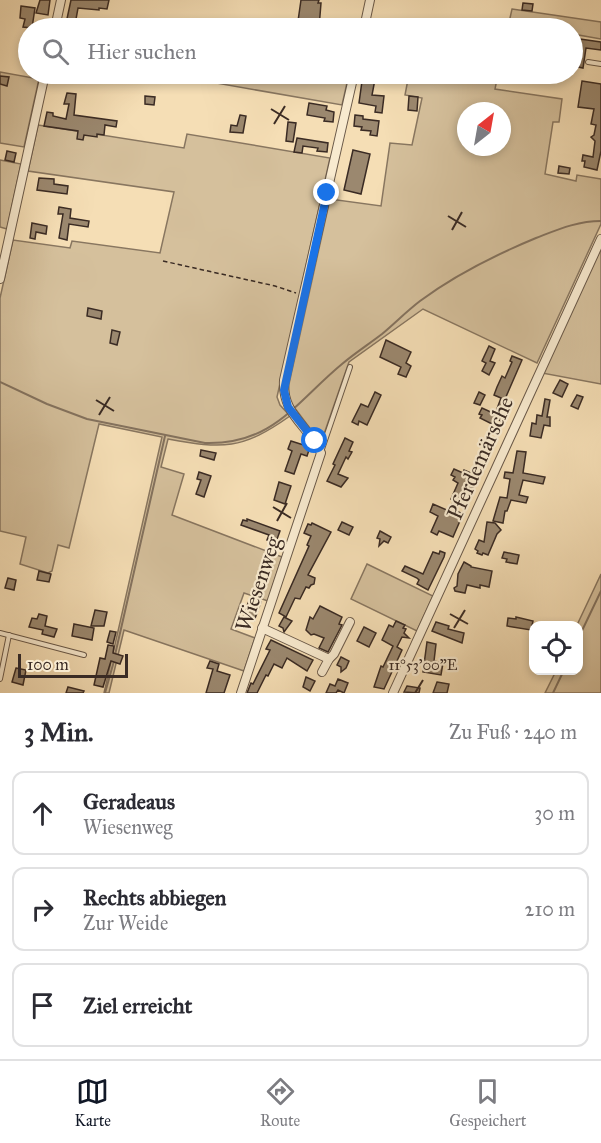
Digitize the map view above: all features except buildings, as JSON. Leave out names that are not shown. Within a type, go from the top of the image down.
[{"type":"street","points":[[57,18],[61,0]]},
{"type":"street","points":[[366,18],[370,0]]},
{"type":"street","points":[[0,279],[43,84]]},
{"type":"street","points":[[321,453],[285,399],[285,380],[352,84]]},
{"type":"street","name":"Pferdemärsche","points":[[393,693],[601,239]]},
{"type":"street","name":"Wiesenweg","points":[[241,693],[321,453]]},
{"type":"street","points":[[322,672],[350,622]]},
{"type":"street","points":[[262,628],[328,659]]},
{"type":"lane","points":[[588,62],[601,64]]},
{"type":"lane","name":"Wiesenweg","points":[[321,453],[350,367]]},
{"type":"lane","points":[[0,633],[84,655]]},
{"type":"lane","points":[[0,679],[9,635]]},
{"type":"path","points":[[163,261],[275,286],[304,296]]},
{"type":"shaded area","points":[[512,9],[574,18],[510,18]]},
{"type":"shaded area","points":[[583,19],[601,22],[601,39],[583,36]]},
{"type":"shaded area","points":[[0,72],[18,75],[18,84],[38,84],[24,147],[0,143]]},
{"type":"shaded area","points":[[222,84],[347,84],[342,105]]},
{"type":"shaded area","points":[[407,84],[496,84],[495,89],[562,99],[559,122],[553,122],[545,174],[576,181],[577,175],[601,179],[601,224],[537,363],[423,309],[349,362],[324,434],[318,439],[288,399],[289,384],[330,199],[381,206],[390,143],[412,145],[422,98],[405,95]]},
{"type":"shaded area","points":[[38,125],[184,148],[187,134],[330,158],[277,397],[280,405],[290,416],[258,435],[232,444],[204,444],[168,439],[161,467],[184,474],[172,515],[282,557],[268,601],[244,593],[231,629],[255,638],[244,671],[124,630],[109,693],[104,693],[162,437],[99,424],[69,548],[58,545],[52,571],[48,573],[20,564],[26,537],[0,531],[0,298],[13,240],[70,248],[72,241],[160,253],[174,192],[28,171]]},
{"type":"shaded area","points":[[0,160],[21,164],[7,229],[0,227]]},
{"type":"shaded area","points":[[601,248],[601,384],[542,373]]},
{"type":"shaded area","points":[[367,564],[433,596],[417,631],[351,599]]},
{"type":"shaded area","points":[[601,574],[601,693],[545,693],[554,675],[583,675],[583,621],[579,621]]},
{"type":"waterway","points":[[0,382],[47,404],[87,419],[205,443],[229,442],[249,437],[282,418],[342,364],[420,301],[461,274],[559,229],[575,224],[601,221]]},
{"type":"waterway","points":[[115,655],[165,436]]},
{"type":"waterway","points":[[583,629],[601,591]]},
{"type":"waterway","points":[[105,693],[114,661]]},
{"type":"waterway","points":[[553,693],[562,675]]},
{"type":"route","points":[[315,441],[288,407],[284,390],[327,193]]}]
